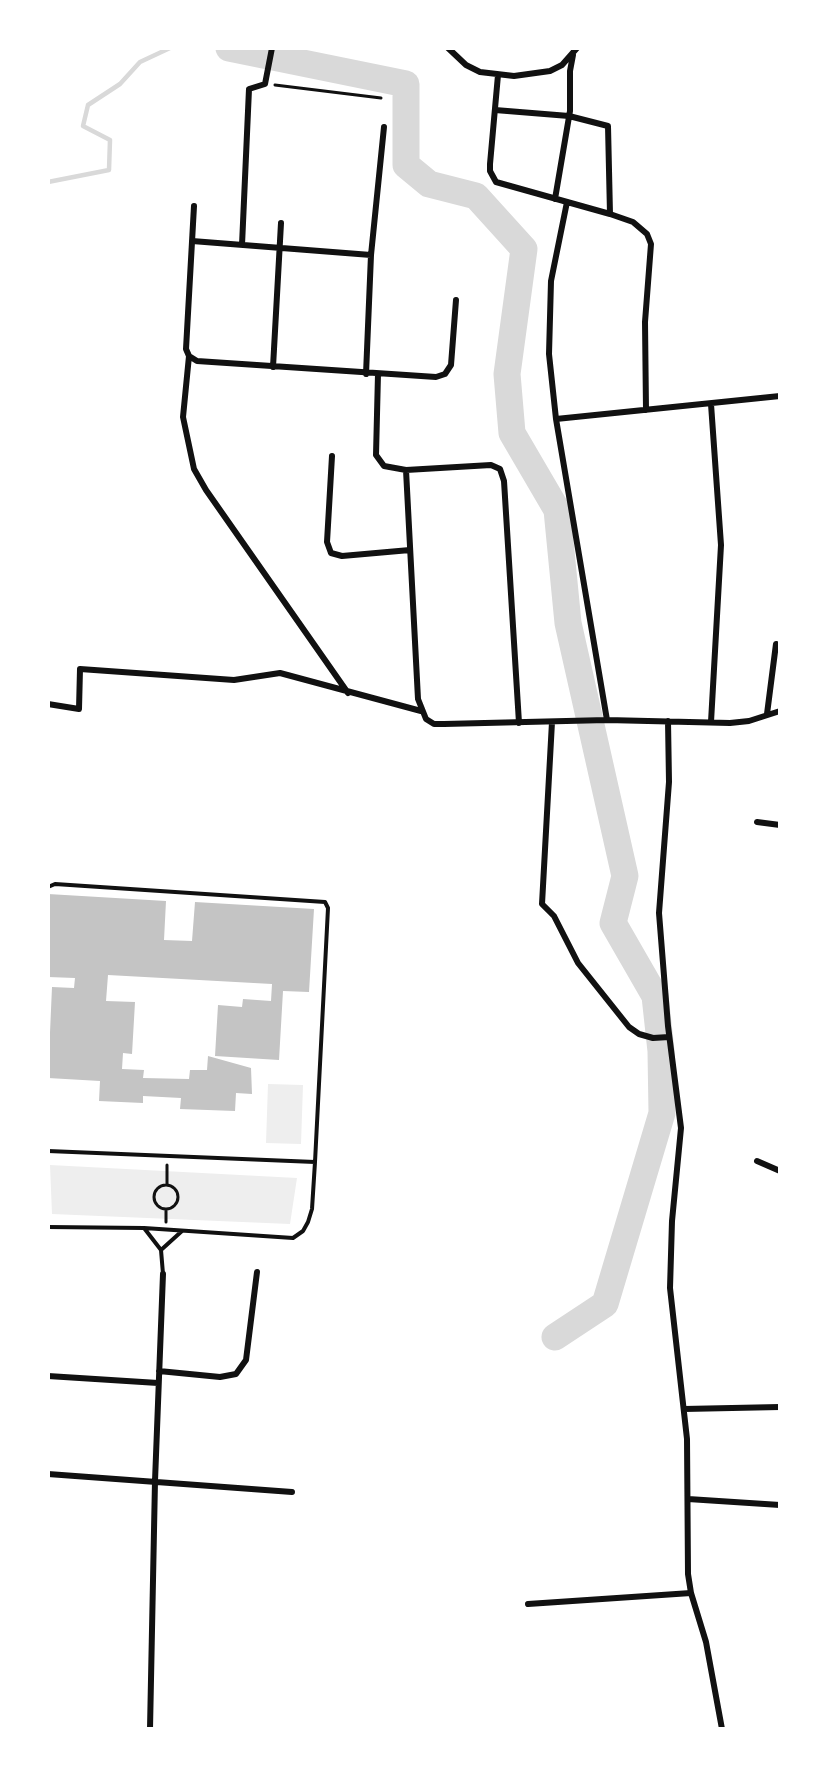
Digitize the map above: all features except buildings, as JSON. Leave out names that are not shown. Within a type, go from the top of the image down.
[{"type":"street","points":[[242,245],[249,88],[265,84],[272,48]]},
{"type":"street","points":[[448,48],[466,64],[480,72],[498,75],[533,75],[550,71],[575,51]]},
{"type":"street","points":[[555,200],[569,116],[570,71],[575,51]]},
{"type":"street","points":[[498,75],[490,164],[492,177],[503,186],[633,222],[647,234],[651,244],[645,322],[646,410]]},
{"type":"street","points":[[495,110],[569,116],[608,126],[610,214]]},
{"type":"street","points":[[366,374],[372,255],[384,127]]},
{"type":"street","points":[[567,202],[553,263],[549,303],[549,354],[556,419],[604,720]]},
{"type":"street","points":[[194,206],[185,336],[189,356],[183,417],[194,469],[206,490],[348,693]]},
{"type":"street","points":[[273,367],[281,223]]},
{"type":"street","points":[[192,241],[372,255]]},
{"type":"street","points":[[189,356],[197,361],[378,375],[436,377],[445,374],[451,365],[454,352],[456,300]]},
{"type":"street","points":[[378,375],[376,455],[384,466],[406,470],[491,465],[500,469],[505,492],[519,723]]},
{"type":"street","points":[[556,419],[780,396]]},
{"type":"street","points":[[711,404],[721,545],[711,722]]},
{"type":"street","points":[[332,456],[327,542],[332,553],[342,556],[410,550]]},
{"type":"street","points":[[406,470],[421,711]]},
{"type":"street","points":[[767,714],[776,644]]},
{"type":"street","points":[[48,705],[79,709],[80,669],[234,680],[280,673],[421,711],[434,724],[604,720],[740,723],[780,711]]},
{"type":"street","points":[[668,721],[669,782],[659,913],[666,1038],[681,1128],[672,1221],[670,1288],[684,1409],[688,1565],[691,1593],[706,1642],[722,1729]]},
{"type":"street","points":[[552,722],[542,904],[554,916],[578,963],[628,1027],[639,1034],[653,1038],[666,1038]]},
{"type":"street","points":[[757,822],[780,825]]},
{"type":"street","points":[[757,1161],[780,1171]]},
{"type":"street","points":[[159,1371],[220,1377],[236,1374],[246,1360],[257,1272]]},
{"type":"street","points":[[150,1729],[154,1481],[163,1275]]},
{"type":"street","points":[[48,1376],[158,1383]]},
{"type":"street","points":[[684,1409],[780,1407]]},
{"type":"street","points":[[48,1474],[292,1492]]},
{"type":"street","points":[[688,1499],[780,1505]]},
{"type":"street","points":[[528,1604],[691,1593]]},
{"type":"lane","points":[[48,887],[55,884],[325,902],[328,908],[315,1162],[308,1222],[303,1231],[293,1239],[144,1228],[48,1227]]},
{"type":"lane","points":[[48,1151],[315,1162]]},
{"type":"lane","points":[[144,1228],[161,1250],[163,1275]]},
{"type":"lane","points":[[161,1250],[182,1231]]},
{"type":"path","points":[[265,84],[381,98]]},
{"type":"path","points":[[166,1184],[168,1156]]},
{"type":"path","points":[[166,1184],[174,1187],[179,1195],[174,1206],[166,1209],[159,1206],[154,1197],[159,1187],[166,1184]]},
{"type":"shaded area","points":[[268,1084],[303,1085],[301,1144],[266,1143]]},
{"type":"shaded area","points":[[50,1165],[297,1178],[290,1224],[52,1214]]},
{"type":"waterway","points":[[48,182],[109,170],[110,140],[83,126],[88,105],[120,84],[140,62],[170,48]]},
{"type":"waterway","points":[[229,48],[406,84],[406,165],[429,184],[476,196],[524,249],[507,374],[512,433],[557,510],[568,623],[625,876],[613,923],[655,996],[661,1051],[662,1113],[605,1304],[555,1337]]}]
